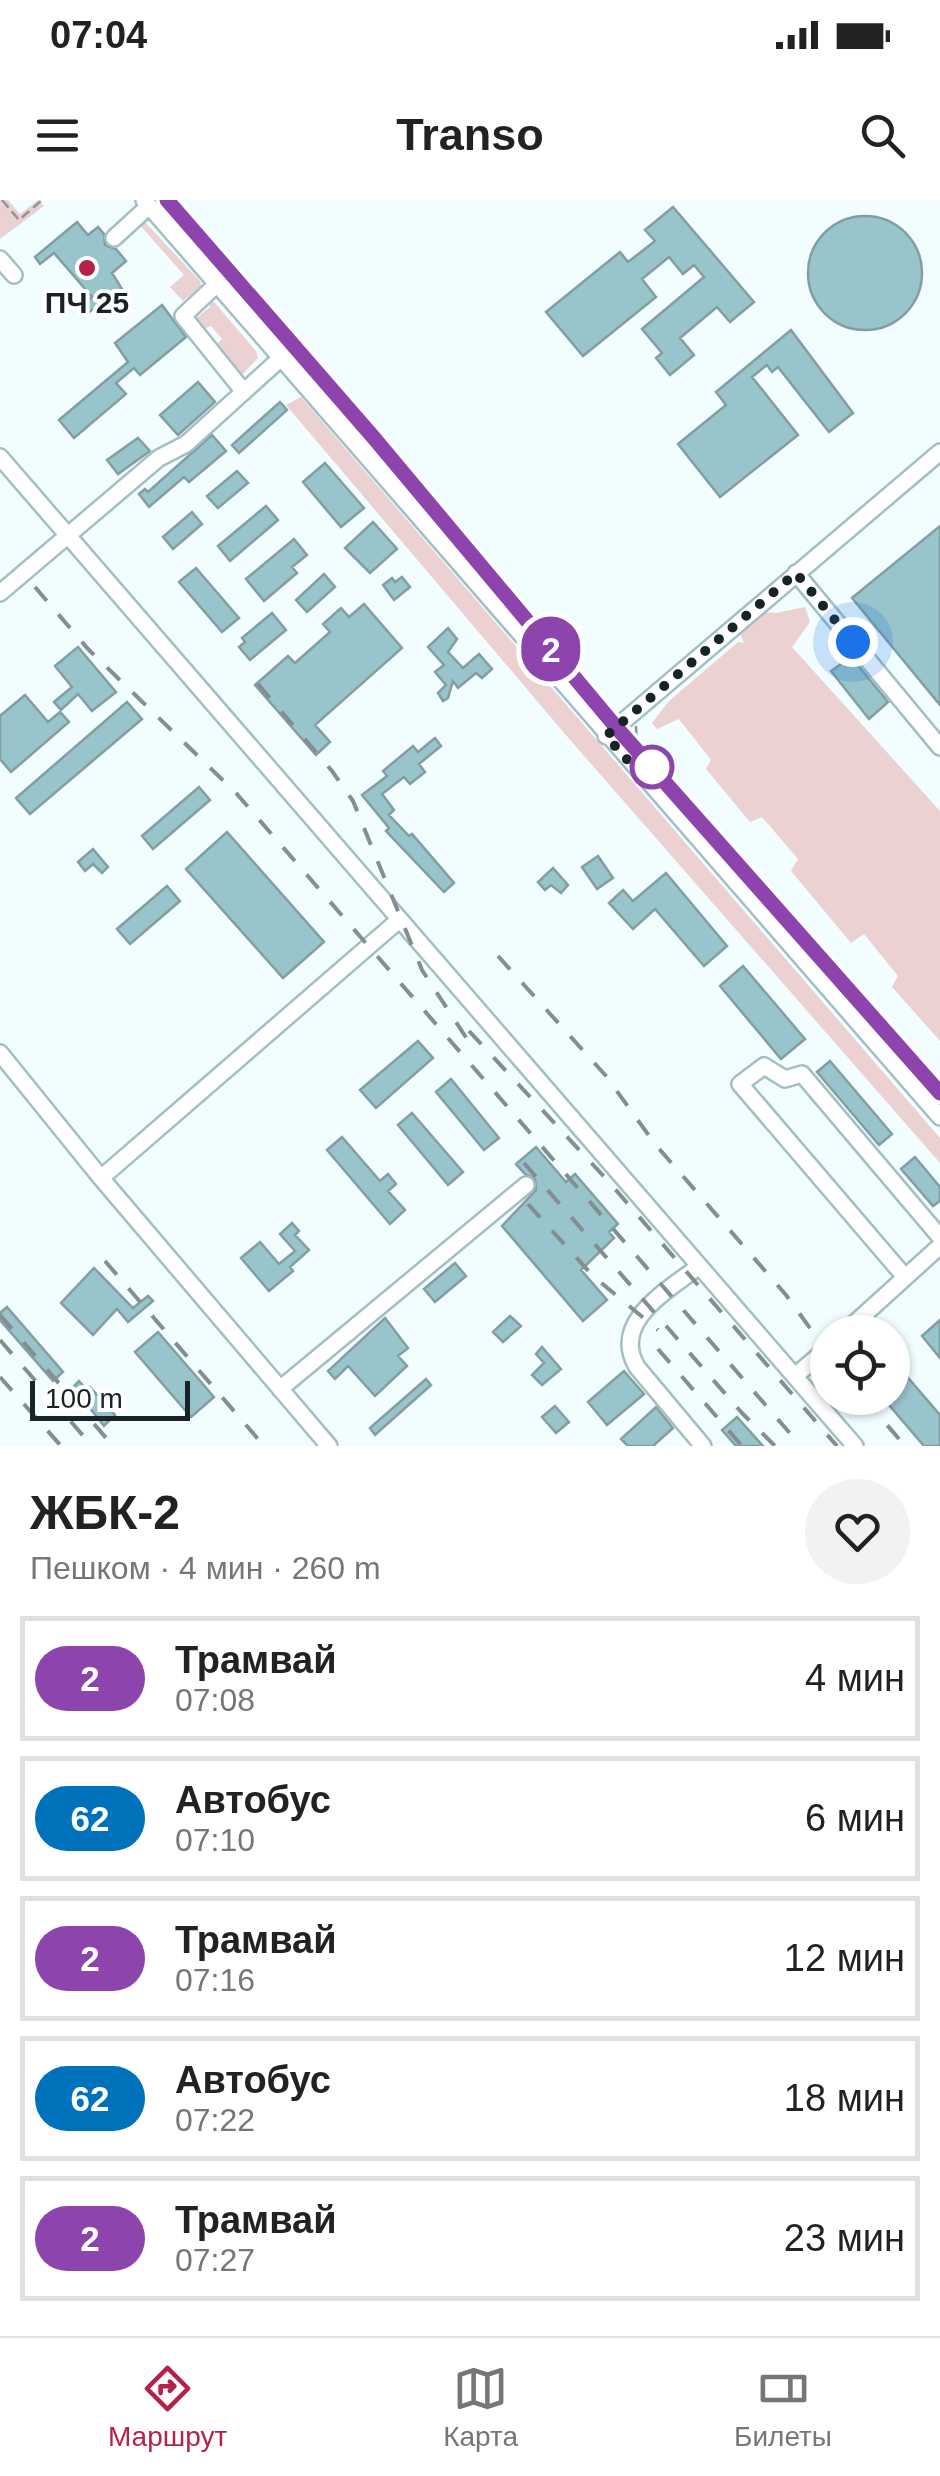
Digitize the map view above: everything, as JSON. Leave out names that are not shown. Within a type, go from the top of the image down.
[{"type":"street","points":[[114,238],[146,203],[940,1117]]},
{"type":"street","points":[[0,259],[14,276]]},
{"type":"street","points":[[217,284],[183,316],[244,392]]},
{"type":"street","points":[[0,593],[159,458],[186,444],[281,358]]},
{"type":"street","points":[[606,736],[940,452]]},
{"type":"street","points":[[0,457],[856,1446]]},
{"type":"street","points":[[796,573],[940,746]]},
{"type":"street","points":[[101,1178],[399,920]]},
{"type":"street","points":[[0,1054],[330,1446]]},
{"type":"street","points":[[905,1278],[740,1084],[764,1066],[785,1078],[802,1074],[940,1237]]},
{"type":"street","points":[[280,1389],[526,1185]]},
{"type":"street","points":[[864,1315],[940,1246]]},
{"type":"street","points":[[700,1266],[643,1312],[629,1338],[637,1367],[703,1446]]},
{"type":"street","points":[[795,1376],[810,1363]]},
{"type":"path","points":[[2,200],[20,220],[42,200]]},
{"type":"path","points":[[634,713],[639,743],[634,752]]},
{"type":"shaded area","points":[[0,200],[8,200],[20,214],[38,200],[44,206],[0,239]]},
{"type":"shaded area","points":[[144,221],[201,282],[183,301],[170,287],[184,275],[138,223]]},
{"type":"shaded area","points":[[208,302],[214,302],[256,351],[258,358],[241,376],[234,374],[214,347],[222,339],[211,326],[202,330],[194,320],[210,307]]},
{"type":"shaded area","points":[[301,397],[940,1138],[940,1163],[565,734],[286,405]]},
{"type":"shaded area","points":[[805,607],[810,622],[792,647],[940,811],[940,1041],[892,987],[898,976],[864,934],[851,943],[791,871],[798,859],[762,817],[750,822],[706,769],[711,760],[679,719],[657,729],[652,723],[669,701],[738,642],[744,643],[740,633],[759,612]]},
{"type":"building","points":[[673,207],[754,302],[730,322],[717,307],[680,338],[694,355],[670,375],[656,358],[662,353],[642,329],[704,277],[694,265],[683,274],[669,257],[642,279],[656,297],[583,356],[546,312],[620,252],[628,262],[655,241],[645,230]]},
{"type":"building","points":[[865,216],[887,220],[905,233],[918,251],[922,273],[918,295],[905,313],[887,326],[865,330],[843,326],[825,313],[812,295],[808,273],[812,251],[825,233],[843,220]]},
{"type":"building","name":"ПЧ 25","points":[[77,222],[88,235],[98,227],[104,234],[105,245],[116,249],[126,261],[112,273],[122,289],[85,315],[79,306],[92,297],[54,253],[40,264],[35,257]]},
{"type":"building","points":[[162,305],[186,337],[140,375],[134,368],[116,383],[126,394],[74,438],[59,420],[128,362],[115,343]]},
{"type":"building","points":[[791,330],[853,413],[829,432],[778,367],[772,372],[767,365],[752,377],[798,435],[720,497],[678,444],[726,405],[716,392]]},
{"type":"building","points":[[198,382],[215,402],[178,435],[160,415]]},
{"type":"building","points":[[280,402],[287,410],[239,453],[232,445]]},
{"type":"building","points":[[212,435],[226,451],[189,482],[184,477],[149,507],[139,494],[145,489],[148,492]]},
{"type":"building","points":[[138,438],[150,451],[118,474],[107,460]]},
{"type":"building","points":[[325,463],[364,508],[341,527],[303,482]]},
{"type":"building","points":[[237,471],[248,483],[218,508],[207,496]]},
{"type":"building","points":[[266,506],[278,520],[230,561],[218,546]]},
{"type":"building","points":[[192,512],[202,524],[173,549],[163,537]]},
{"type":"building","points":[[373,522],[397,549],[370,573],[345,548]]},
{"type":"building","points":[[940,526],[940,705],[852,598]]},
{"type":"building","points":[[294,539],[307,555],[292,567],[297,573],[264,601],[246,579]]},
{"type":"building","points":[[196,568],[239,618],[222,632],[179,582]]},
{"type":"building","points":[[324,574],[335,587],[307,612],[296,600]]},
{"type":"building","points":[[402,577],[410,587],[394,600],[383,585]]},
{"type":"building","points":[[364,604],[402,648],[315,725],[330,742],[316,755],[255,685],[288,656],[295,663],[330,632],[323,624],[341,608],[349,617]]},
{"type":"building","points":[[272,613],[286,630],[250,660],[239,647],[245,642],[242,638]]},
{"type":"building","points":[[448,628],[457,639],[448,652],[463,668],[479,654],[492,669],[482,678],[476,673],[458,688],[453,681],[448,698],[443,701],[438,693],[446,685],[435,672],[444,665],[428,647]]},
{"type":"building","points":[[78,647],[116,692],[92,711],[78,694],[61,710],[54,702],[72,687],[55,666]]},
{"type":"building","points":[[851,657],[888,702],[869,719],[831,671]]},
{"type":"building","points":[[25,695],[48,722],[60,712],[69,722],[11,772],[0,759],[0,716]]},
{"type":"building","points":[[127,702],[142,719],[30,814],[16,798]]},
{"type":"building","points":[[435,738],[441,746],[419,764],[425,772],[410,784],[404,777],[382,794],[394,810],[389,815],[409,836],[412,834],[454,883],[444,892],[386,831],[389,828],[362,795],[387,776],[383,771],[413,746],[418,752]]},
{"type":"building","points":[[199,787],[210,800],[153,849],[142,836]]},
{"type":"building","points":[[227,832],[324,942],[283,978],[186,869]]},
{"type":"building","points":[[93,849],[108,867],[102,873],[93,864],[85,871],[78,862]]},
{"type":"building","points":[[598,856],[613,878],[597,889],[582,867]]},
{"type":"building","points":[[553,868],[568,885],[561,893],[551,885],[545,890],[538,882]]},
{"type":"building","points":[[666,873],[727,946],[704,966],[655,909],[633,929],[609,903],[623,890],[633,901]]},
{"type":"building","points":[[167,886],[180,901],[130,944],[117,929]]},
{"type":"building","points":[[743,966],[805,1039],[781,1059],[720,986]]},
{"type":"building","points":[[418,1041],[433,1058],[376,1108],[360,1090]]},
{"type":"building","points":[[830,1061],[892,1134],[879,1145],[817,1072]]},
{"type":"building","points":[[451,1079],[499,1138],[484,1150],[436,1092]]},
{"type":"building","points":[[412,1113],[463,1172],[448,1185],[398,1125]]},
{"type":"building","points":[[342,1137],[380,1181],[388,1174],[396,1184],[388,1191],[405,1210],[390,1224],[327,1150]]},
{"type":"building","points":[[536,1147],[566,1182],[575,1174],[618,1224],[609,1232],[614,1238],[581,1270],[607,1300],[583,1321],[502,1226],[536,1190],[535,1179],[516,1164]]},
{"type":"building","points":[[915,1157],[940,1187],[940,1201],[933,1206],[901,1169]]},
{"type":"building","points":[[292,1223],[299,1231],[295,1235],[309,1250],[290,1267],[293,1271],[269,1291],[241,1258],[260,1242],[279,1264],[295,1251],[280,1234]]},
{"type":"building","points":[[455,1263],[466,1276],[435,1302],[424,1289]]},
{"type":"building","points":[[94,1268],[133,1308],[148,1296],[153,1301],[128,1322],[117,1309],[93,1335],[61,1303]]},
{"type":"building","points":[[7,1307],[63,1372],[53,1381],[0,1320],[0,1313]]},
{"type":"building","points":[[510,1316],[521,1326],[503,1342],[493,1332]]},
{"type":"building","points":[[385,1318],[408,1348],[398,1356],[407,1366],[375,1396],[348,1366],[335,1379],[328,1371]]},
{"type":"building","points":[[940,1320],[940,1358],[922,1336]]},
{"type":"building","points":[[158,1332],[214,1397],[191,1417],[135,1352]]},
{"type":"building","points":[[542,1347],[561,1369],[542,1385],[532,1375],[544,1363],[536,1354]]},
{"type":"building","points":[[624,1371],[644,1394],[607,1425],[588,1402]]},
{"type":"building","points":[[426,1379],[431,1385],[375,1435],[370,1428]]},
{"type":"building","points":[[910,1380],[940,1415],[940,1446],[924,1446],[898,1415],[910,1415]]},
{"type":"building","points":[[79,1381],[87,1390],[90,1387],[115,1415],[104,1426],[73,1387]]},
{"type":"building","points":[[555,1406],[569,1422],[556,1433],[542,1417]]},
{"type":"building","points":[[656,1407],[673,1428],[653,1446],[628,1446],[621,1439]]},
{"type":"building","points":[[737,1417],[763,1446],[736,1446],[722,1430]]},
{"type":"tram line","points":[[167,200],[374,438],[616,727],[940,1093]]},
{"type":"tram line","name":"2","points":[[167,200],[374,438],[616,727],[940,1093]]},
{"type":"railway","points":[[35,587],[88,649],[236,793],[801,1446]]},
{"type":"railway","points":[[258,684],[353,801],[422,970],[467,1039]]},
{"type":"railway","points":[[498,956],[606,1076],[655,1144],[810,1328]]},
{"type":"railway","points":[[469,1031],[609,1182],[837,1446]]},
{"type":"railway","points":[[524,1163],[775,1446]]},
{"type":"railway","points":[[528,1204],[593,1276],[658,1330]]},
{"type":"railway","points":[[105,1261],[264,1446]]},
{"type":"railway","points":[[0,1315],[113,1446]]},
{"type":"railway","points":[[0,1340],[92,1446]]},
{"type":"railway","points":[[658,1349],[742,1446]]},
{"type":"railway","points":[[0,1377],[61,1446]]},
{"type":"railway","points":[[879,1415],[905,1446]]},
{"type":"place","name":"ПЧ 25","points":[[87,268]]},
{"type":"route","points":[[652,767],[642,776],[606,736],[796,573],[853,642]]}]
